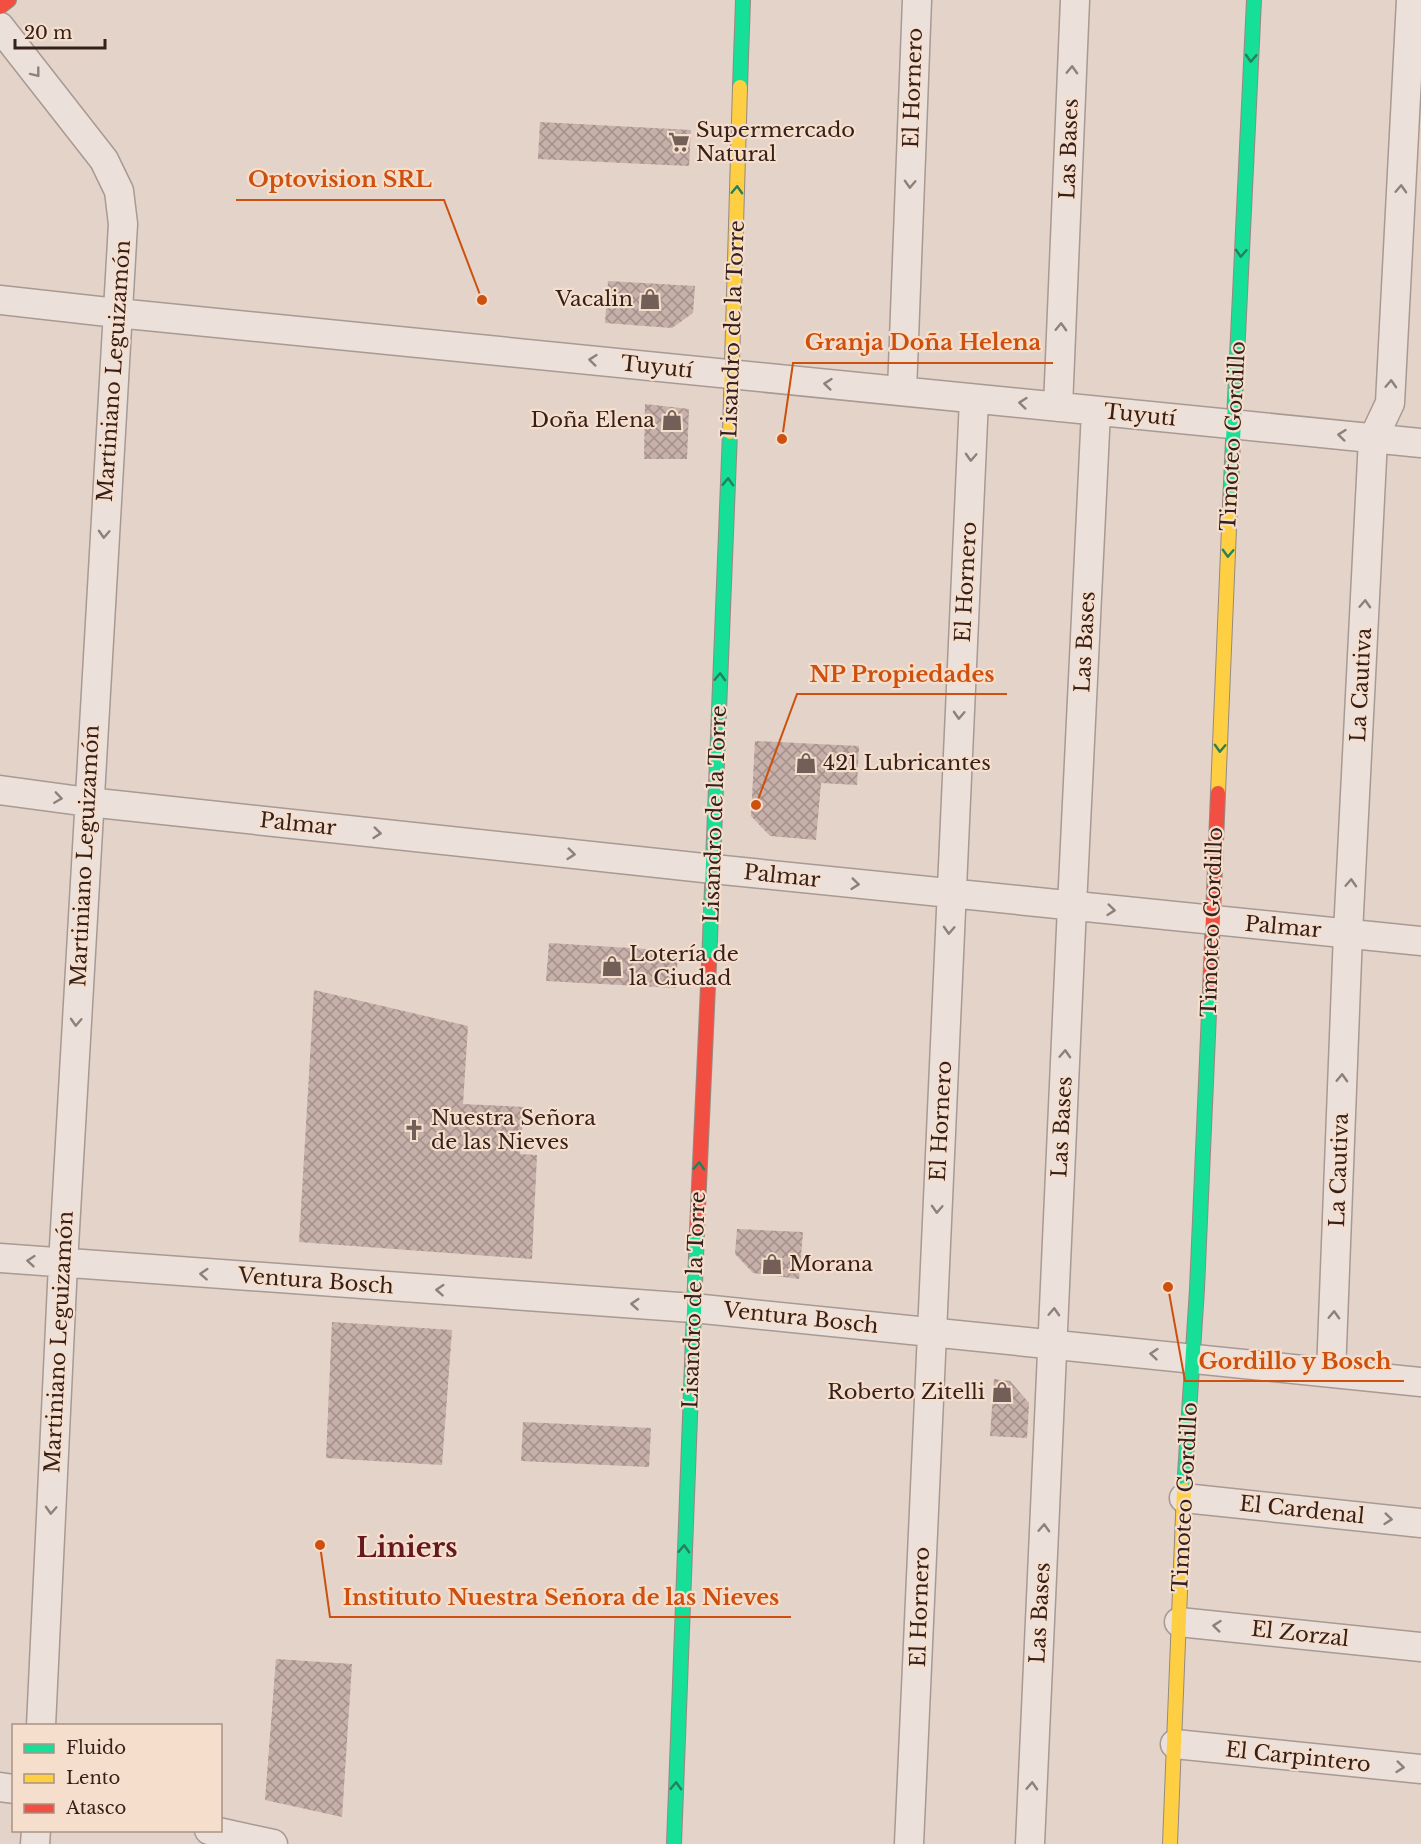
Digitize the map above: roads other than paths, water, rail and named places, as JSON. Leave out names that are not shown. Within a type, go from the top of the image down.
[{"type":"street","points":[[0,7],[9,0]]},
{"type":"street","name":"Lisandro de la Torre","points":[[674,1844],[693,1308],[732,374],[743,0]]},
{"type":"street","name":"El Hornero","points":[[902,391],[917,0]]},
{"type":"street","name":"Las Bases","points":[[1058,407],[1075,0]]},
{"type":"street","name":"Timoteo Gordillo","points":[[1170,1844],[1254,0]]},
{"type":"street","name":"La Cautiva","points":[[1331,1373],[1348,933],[1373,438],[1390,403],[1411,0]]},
{"type":"street","name":"Martiniano Leguizamón","points":[[0,27],[104,160],[119,191],[123,224],[88,802],[41,1724]]},
{"type":"street","name":"Tuyutí","points":[[0,300],[1421,443]]},
{"type":"street","name":"El Hornero","points":[[909,1844],[974,399]]},
{"type":"street","name":"Las Bases","points":[[1030,1844],[1096,411]]},
{"type":"street","name":"Palmar","points":[[0,790],[88,802],[713,869],[1421,941]]},
{"type":"street","name":"Ventura Bosch","points":[[0,1258],[693,1308],[1421,1382]]},
{"type":"street","name":"El Cardenal","points":[[1184,1498],[1421,1522]]},
{"type":"street","name":"El Zorzal","points":[[1179,1622],[1421,1647]]},
{"type":"street","name":"El Carpintero","points":[[1175,1744],[1421,1769]]},
{"type":"street","points":[[218,1832],[273,1844]]},
{"type":"place","name":"Supermercado Natural","points":[[679,142]]},
{"type":"place","name":"Vacalin","points":[[650,299]]},
{"type":"place","name":"Optovision SRL","points":[[482,300]]},
{"type":"place","name":"Doña Elena","points":[[672,420]]},
{"type":"place","name":"Granja Doña Helena","points":[[782,439]]},
{"type":"place","name":"421 Lubricantes","points":[[806,763]]},
{"type":"place","name":"NP Propiedades","points":[[756,805]]},
{"type":"place","name":"Lotería de la Ciudad","points":[[612,966]]},
{"type":"place","name":"Nuestra Señora de las Nieves","points":[[414,1130]]},
{"type":"place","name":"Morana","points":[[772,1264]]},
{"type":"place","name":"Gordillo y Bosch","points":[[1168,1287]]},
{"type":"place","name":"Roberto Zitelli","points":[[1002,1392]]},
{"type":"place","name":"Instituto Nuestra Señora de las Nieves","points":[[320,1545]]},
{"type":"district","name":"Liniers","points":[[407,1547]]}]
